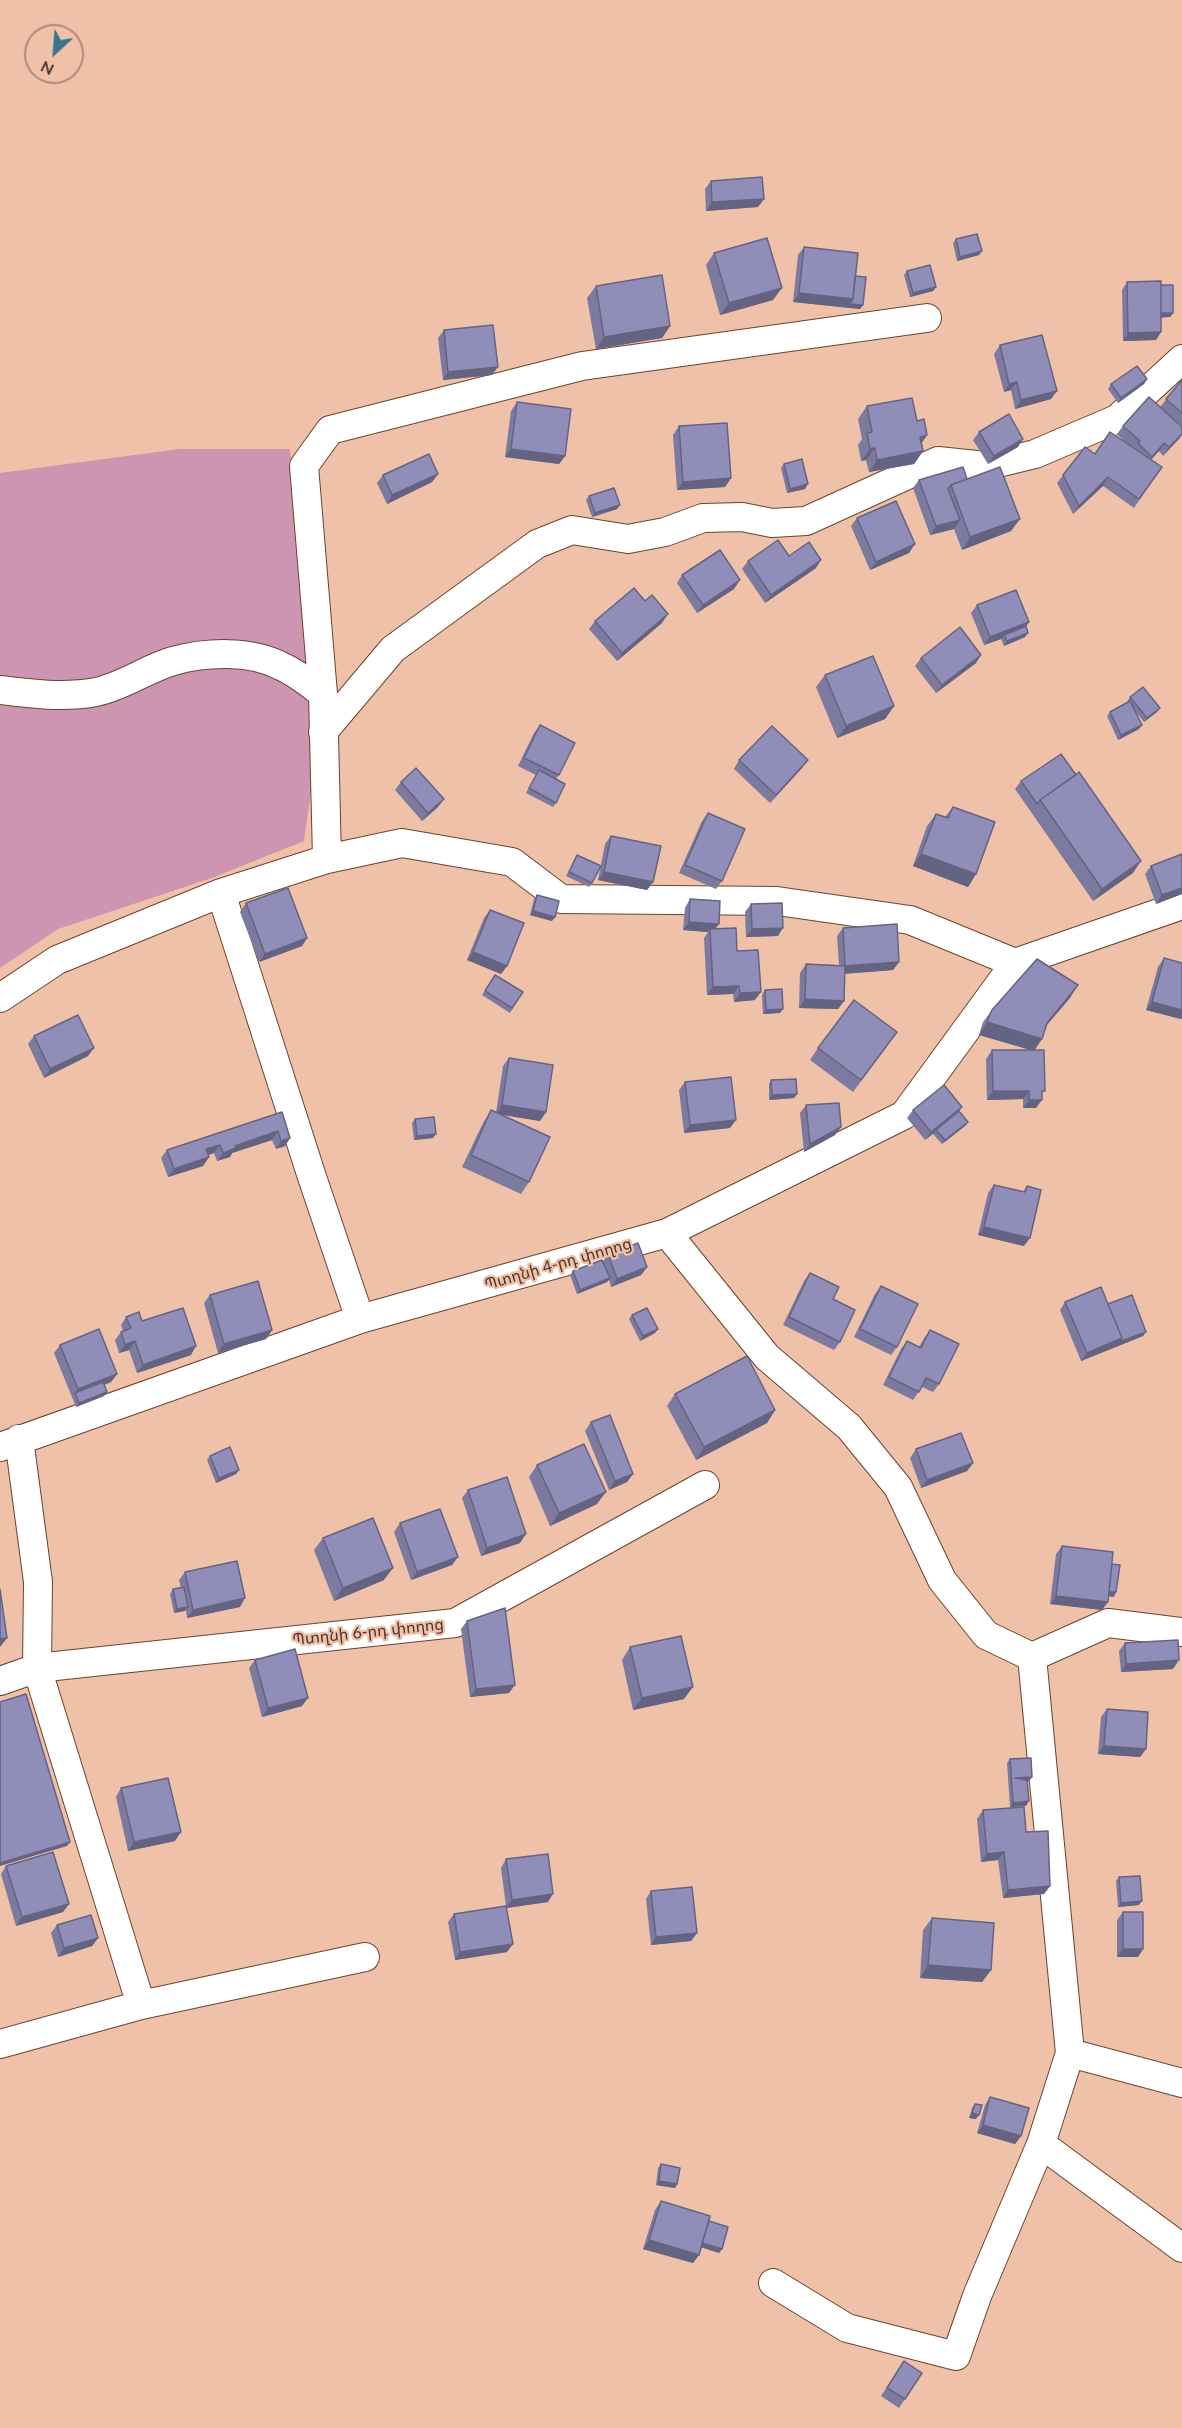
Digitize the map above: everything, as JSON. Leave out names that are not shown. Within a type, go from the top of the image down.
[{"type":"street","points":[[327,859],[323,694],[304,466],[330,430],[582,366],[927,318]]},
{"type":"street","points":[[323,732],[393,649],[537,544],[572,530],[628,539],[665,532],[703,518],[742,517],[772,523],[806,521],[938,461],[986,466],[1035,454],[1117,419],[1182,359]]},
{"type":"street","points":[[0,690],[54,695],[94,692],[115,687],[172,661],[207,655],[246,655],[281,665],[323,694]]},
{"type":"street","points":[[0,998],[57,960],[221,893],[327,859],[402,843],[512,862],[561,899],[777,901],[910,920],[1015,963],[1182,905]]},
{"type":"street","points":[[221,893],[360,1319]]},
{"type":"street","name":"Պտղնի 4-րդ փողոց","points":[[10,1443],[360,1319],[667,1233],[904,1114],[1015,963]]},
{"type":"street","points":[[667,1233],[767,1357],[849,1427],[898,1487],[942,1580],[986,1635],[1032,1657],[1108,1623],[1182,1632]]},
{"type":"street","points":[[10,1443],[38,1582],[37,1668],[141,2005]]},
{"type":"street","name":"Պտղնի 6-րդ փողոց","points":[[0,1681],[37,1668],[455,1623],[705,1485]]},
{"type":"street","points":[[773,2283],[847,2328],[956,2356],[977,2296],[1041,2144],[1070,2053],[1032,1657]]},
{"type":"street","points":[[0,2044],[141,2005],[365,1957]]},
{"type":"street","points":[[1070,2053],[1182,2083]]},
{"type":"street","points":[[1041,2144],[1182,2248]]},
{"type":"shaded area","points":[[179,449],[290,449],[315,762],[304,841],[212,878],[58,929],[0,968],[0,473]]},
{"type":"building","points":[[762,177],[764,199],[712,202],[711,181]]},
{"type":"building","points":[[977,234],[982,251],[960,257],[956,239]]},
{"type":"building","points":[[767,238],[782,288],[729,303],[714,253]]},
{"type":"building","points":[[804,247],[858,253],[853,299],[799,293]]},
{"type":"building","points":[[930,265],[936,287],[913,293],[907,271]]},
{"type":"building","points":[[662,275],[670,326],[604,337],[596,286]]},
{"type":"building","points":[[855,276],[866,277],[863,305],[850,304],[853,299]]},
{"type":"building","points":[[1161,281],[1161,332],[1128,333],[1127,282]]},
{"type":"building","points":[[1161,285],[1173,285],[1173,313],[1161,313]]},
{"type":"building","points":[[493,325],[498,367],[448,372],[444,330]]},
{"type":"building","points":[[1042,335],[1057,391],[1021,400],[1017,382],[1009,384],[1000,345]]},
{"type":"building","points":[[1137,366],[1147,379],[1121,398],[1111,384]]},
{"type":"building","points":[[1182,380],[1182,413],[1166,399]]},
{"type":"building","points":[[1149,397],[1182,427],[1182,434],[1169,447],[1164,443],[1152,457],[1138,443],[1140,441],[1123,426]]},
{"type":"building","points":[[912,398],[917,421],[924,419],[927,435],[920,437],[923,451],[877,460],[875,448],[870,449],[867,433],[872,432],[867,406]]},
{"type":"building","points":[[517,402],[571,409],[565,456],[511,449]]},
{"type":"building","points":[[1009,414],[1023,439],[994,456],[979,432]]},
{"type":"building","points":[[727,423],[731,478],[683,482],[679,426]]},
{"type":"building","points":[[1110,432],[1162,467],[1139,499],[1108,477],[1079,506],[1063,475],[1085,447],[1095,454]]},
{"type":"building","points":[[429,454],[438,474],[392,495],[383,475]]},
{"type":"building","points":[[802,459],[808,484],[790,489],[784,464]]},
{"type":"building","points":[[963,467],[967,479],[951,485],[948,489],[960,520],[936,526],[919,480]]},
{"type":"building","points":[[1000,467],[1020,519],[970,537],[951,485]]},
{"type":"building","points":[[614,488],[620,505],[595,513],[589,496]]},
{"type":"building","points":[[896,501],[915,544],[876,562],[857,518]]},
{"type":"building","points":[[778,540],[789,556],[809,542],[821,560],[771,595],[748,561]]},
{"type":"building","points":[[720,550],[740,580],[703,605],[682,575]]},
{"type":"building","points":[[634,588],[645,601],[652,595],[668,614],[622,653],[595,621]]},
{"type":"building","points":[[1016,590],[1029,622],[990,637],[977,605]]},
{"type":"building","points":[[1026,626],[1028,633],[1007,641],[1004,635]]},
{"type":"building","points":[[960,627],[981,655],[942,685],[921,658]]},
{"type":"building","points":[[873,656],[894,706],[846,726],[825,675]]},
{"type":"building","points":[[1143,687],[1160,708],[1147,718],[1130,697]]},
{"type":"building","points":[[1130,701],[1142,725],[1121,735],[1110,712]]},
{"type":"building","points":[[540,725],[575,743],[559,775],[524,758]]},
{"type":"building","points":[[772,726],[808,760],[776,795],[739,760]]},
{"type":"building","points":[[1061,754],[1076,775],[1037,804],[1021,781]]},
{"type":"building","points":[[416,768],[444,799],[428,813],[401,782]]},
{"type":"building","points":[[539,770],[565,784],[556,803],[529,788]]},
{"type":"building","points":[[1079,772],[1141,861],[1102,889],[1040,800]]},
{"type":"building","points":[[953,807],[995,822],[976,874],[921,854],[936,814],[948,818]]},
{"type":"building","points":[[708,813],[745,829],[722,881],[685,865]]},
{"type":"building","points":[[611,836],[661,846],[653,882],[604,872]]},
{"type":"building","points":[[1182,854],[1182,888],[1162,895],[1151,866]]},
{"type":"building","points":[[577,855],[601,866],[592,883],[569,872]]},
{"type":"building","points":[[288,888],[307,938],[265,954],[246,903]]},
{"type":"building","points":[[537,895],[559,901],[555,917],[533,911]]},
{"type":"building","points":[[690,899],[720,901],[719,924],[689,922]]},
{"type":"building","points":[[782,903],[783,928],[752,929],[751,904]]},
{"type":"building","points":[[490,910],[524,923],[507,966],[473,952]]},
{"type":"building","points":[[897,924],[899,962],[845,966],[843,928]]},
{"type":"building","points":[[736,928],[737,951],[758,950],[761,992],[740,993],[739,986],[713,987],[710,929]]},
{"type":"building","points":[[1164,958],[1182,963],[1182,1010],[1152,1002]]},
{"type":"building","points":[[1037,959],[1078,985],[1047,1023],[1042,1039],[987,1022],[992,1010]]},
{"type":"building","points":[[806,964],[845,966],[844,1001],[805,999]]},
{"type":"building","points":[[495,975],[523,992],[512,1008],[485,991]]},
{"type":"building","points":[[782,989],[783,1009],[766,1010],[765,990]]},
{"type":"building","points":[[854,1000],[897,1032],[861,1080],[818,1048]]},
{"type":"building","points":[[78,1015],[94,1048],[50,1069],[34,1036]]},
{"type":"building","points":[[992,1050],[1044,1050],[1045,1091],[1042,1091],[1042,1100],[1029,1100],[1029,1091],[993,1091]]},
{"type":"building","points":[[509,1058],[553,1065],[546,1112],[502,1105]]},
{"type":"building","points":[[731,1077],[736,1120],[690,1125],[685,1082]]},
{"type":"building","points":[[796,1079],[797,1094],[772,1095],[771,1080]]},
{"type":"building","points":[[944,1085],[962,1107],[931,1132],[913,1110]]},
{"type":"building","points":[[839,1103],[841,1127],[810,1144],[806,1105]]},
{"type":"building","points":[[491,1110],[550,1137],[529,1182],[471,1155]]},
{"type":"building","points":[[959,1111],[968,1122],[945,1140],[936,1130]]},
{"type":"building","points":[[282,1112],[290,1138],[281,1141],[278,1131],[235,1146],[236,1148],[223,1153],[220,1145],[206,1149],[209,1157],[174,1169],[167,1150]]},
{"type":"building","points":[[434,1117],[436,1134],[417,1136],[415,1119]]},
{"type":"building","points":[[994,1185],[1025,1192],[1027,1186],[1041,1190],[1030,1238],[984,1227]]},
{"type":"building","points":[[638,1243],[647,1267],[617,1279],[608,1254]]},
{"type":"building","points":[[602,1260],[610,1278],[580,1290],[573,1271]]},
{"type":"building","points":[[810,1273],[839,1287],[833,1299],[855,1310],[840,1342],[789,1317]]},
{"type":"building","points":[[258,1281],[272,1330],[224,1344],[210,1295]]},
{"type":"building","points":[[881,1286],[918,1304],[897,1347],[860,1329]]},
{"type":"building","points":[[1101,1287],[1122,1338],[1087,1353],[1065,1302]]},
{"type":"building","points":[[1132,1295],[1146,1332],[1119,1342],[1122,1338],[1108,1304]]},
{"type":"building","points":[[183,1308],[196,1346],[143,1365],[135,1341],[125,1345],[121,1332],[131,1328],[126,1317],[139,1312],[142,1321]]},
{"type":"building","points":[[647,1308],[658,1329],[643,1336],[632,1315]]},
{"type":"building","points":[[99,1329],[117,1374],[78,1389],[60,1345]]},
{"type":"building","points":[[930,1330],[959,1344],[939,1384],[926,1378],[919,1392],[889,1377],[907,1341],[921,1348]]},
{"type":"building","points":[[747,1356],[775,1410],[704,1447],[675,1394]]},
{"type":"building","points":[[103,1382],[107,1392],[79,1403],[75,1393]]},
{"type":"building","points":[[610,1415],[633,1474],[615,1481],[591,1422]]},
{"type":"building","points":[[961,1433],[973,1463],[927,1480],[916,1449]]},
{"type":"building","points":[[584,1444],[606,1492],[559,1513],[537,1465]]},
{"type":"building","points":[[230,1447],[239,1470],[219,1478],[210,1456]]},
{"type":"building","points":[[507,1477],[526,1534],[487,1548],[468,1490]]},
{"type":"building","points":[[440,1509],[458,1557],[417,1572],[400,1523]]},
{"type":"building","points":[[373,1518],[393,1568],[343,1588],[323,1538]]},
{"type":"building","points":[[1062,1546],[1113,1552],[1108,1602],[1056,1596]]},
{"type":"building","points":[[237,1561],[245,1598],[193,1610],[185,1572]]},
{"type":"building","points":[[1112,1564],[1120,1565],[1116,1592],[1109,1592]]},
{"type":"building","points":[[184,1587],[188,1607],[177,1609],[173,1589]]},
{"type":"building","points":[[0,1589],[7,1638],[0,1639]]},
{"type":"building","points":[[505,1608],[515,1685],[476,1689],[467,1621]]},
{"type":"building","points":[[681,1636],[693,1687],[642,1698],[630,1647]]},
{"type":"building","points":[[1178,1640],[1179,1660],[1126,1664],[1125,1643]]},
{"type":"building","points":[[295,1649],[308,1698],[268,1708],[255,1660]]},
{"type":"building","points":[[26,1694],[70,1842],[0,1863],[0,1702]]},
{"type":"building","points":[[1107,1709],[1148,1712],[1146,1749],[1104,1746]]},
{"type":"building","points":[[1031,1758],[1032,1777],[1015,1778],[1027,1780],[1029,1801],[1013,1803],[1010,1759]]},
{"type":"building","points":[[168,1778],[181,1832],[134,1842],[121,1788]]},
{"type":"building","points":[[1024,1807],[1026,1832],[1048,1831],[1050,1886],[1008,1890],[1004,1852],[987,1854],[983,1810]]},
{"type":"building","points":[[53,1852],[69,1904],[22,1917],[6,1866]]},
{"type":"building","points":[[548,1854],[553,1894],[512,1900],[506,1859]]},
{"type":"building","points":[[1140,1876],[1142,1901],[1121,1903],[1119,1877]]},
{"type":"building","points":[[692,1887],[697,1933],[656,1937],[651,1891]]},
{"type":"building","points":[[506,1906],[513,1944],[460,1952],[454,1914]]},
{"type":"building","points":[[1123,1912],[1143,1912],[1143,1949],[1123,1949]]},
{"type":"building","points":[[91,1915],[98,1938],[64,1948],[57,1925]]},
{"type":"building","points":[[932,1918],[994,1923],[991,1970],[928,1965]]},
{"type":"building","points":[[990,2097],[1029,2108],[1021,2136],[983,2125]]},
{"type":"building","points":[[975,2104],[982,2105],[979,2115],[972,2113]]},
{"type":"building","points":[[661,2164],[680,2168],[677,2184],[659,2181]]},
{"type":"building","points":[[661,2201],[710,2216],[699,2255],[649,2240]]},
{"type":"building","points":[[709,2221],[728,2227],[722,2249],[702,2243]]},
{"type":"building","points":[[904,2361],[922,2373],[905,2399],[887,2388]]}]
